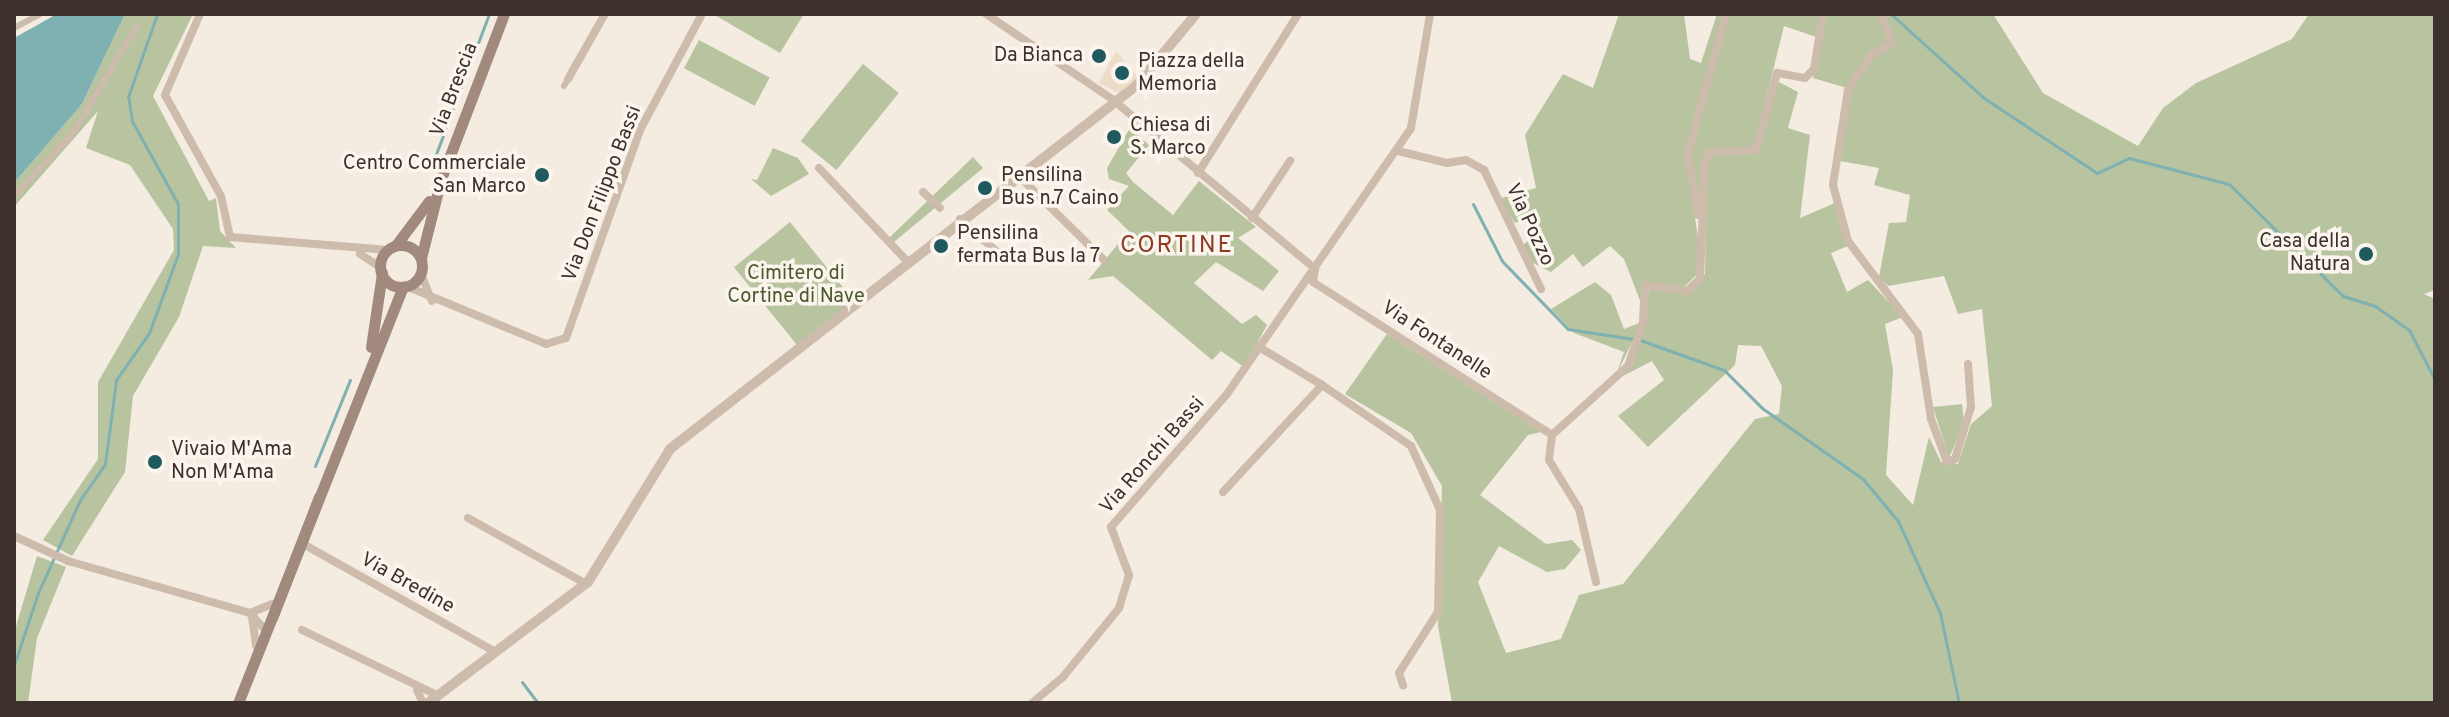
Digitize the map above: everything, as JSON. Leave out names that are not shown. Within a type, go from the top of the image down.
[{"type":"main road","name":"Via Brescia","points":[[272,618],[272,604],[319,497],[368,368],[405,287],[421,274],[421,258],[441,179],[504,14]]},
{"type":"main road","name":"Via Brescia","points":[[368,368],[381,270],[392,248],[441,179]]},
{"type":"main road","points":[[392,248],[421,258]]},
{"type":"main road","points":[[381,270],[405,287]]},
{"type":"main road","name":"Via Brescia","points":[[236,703],[305,545],[319,497]]},
{"type":"street","points":[[14,28],[40,14]]},
{"type":"street","points":[[200,14],[165,95],[221,196],[227,233],[238,242],[356,252],[392,248]]},
{"type":"street","points":[[566,83],[605,14]]},
{"type":"street","name":"Via Don Filippo Bassi","points":[[436,304],[560,343],[640,130],[702,14]]},
{"type":"street","points":[[986,14],[1116,102],[1315,269],[1411,128],[1430,17],[1421,14]]},
{"type":"street","points":[[417,690],[426,703],[586,584],[670,449],[960,219],[1116,102],[1143,79],[1196,14]]},
{"type":"street","points":[[1198,173],[1298,14]]},
{"type":"street","points":[[1700,224],[1688,153],[1726,14]]},
{"type":"street","points":[[1596,582],[1579,509],[1549,460],[1552,435],[1628,366],[1645,285],[1687,291],[1700,279],[1700,224],[1710,152],[1756,150],[1777,73],[1805,78],[1814,69],[1823,14]]},
{"type":"street","points":[[1881,14],[1892,43],[1871,55],[1848,90],[1833,185],[1848,241],[1918,334],[1931,419],[1947,462],[1955,459],[1971,407],[1968,364]]},
{"type":"street","points":[[14,196],[74,132],[137,26]]},
{"type":"street","name":"Via Pozzo","points":[[1398,151],[1447,163],[1466,160],[1484,170],[1541,289]]},
{"type":"street","points":[[1252,218],[1290,161]]},
{"type":"street","points":[[819,168],[915,274]]},
{"type":"street","points":[[1018,175],[1103,259]]},
{"type":"street","points":[[923,192],[940,208]]},
{"type":"street","points":[[960,219],[1004,258]]},
{"type":"street","points":[[356,252],[381,270]]},
{"type":"street","name":"Via Ronchi Bassi","points":[[1032,703],[1063,677],[1119,608],[1129,575],[1111,527],[1259,347],[1315,269]]},
{"type":"street","name":"Via Fontanelle","points":[[1315,269],[1313,282],[1552,435]]},
{"type":"street","points":[[421,274],[436,304]]},
{"type":"street","points":[[405,287],[436,304]]},
{"type":"street","points":[[1259,347],[1322,385],[1411,446],[1440,510],[1438,612],[1399,673],[1403,685]]},
{"type":"street","points":[[1223,492],[1322,385]]},
{"type":"street","points":[[468,518],[586,584]]},
{"type":"street","points":[[14,536],[68,561],[250,613],[266,631]]},
{"type":"street","name":"Via Bredine","points":[[305,545],[494,651]]},
{"type":"street","points":[[250,613],[272,604]]},
{"type":"street","points":[[236,703],[259,638],[250,613]]},
{"type":"street","points":[[302,630],[417,690],[437,695]]},
{"type":"green space","points":[[125,14],[193,14],[153,96],[209,201],[216,198],[220,231],[236,248],[203,246],[179,317],[133,396],[125,472],[72,556],[43,540],[98,459],[98,382],[174,250],[173,229],[130,165],[86,148],[98,111],[14,207],[14,183],[82,104]]},
{"type":"green space","points":[[713,14],[804,14],[780,53]]},
{"type":"green space","points":[[1619,14],[1684,14],[1690,59],[1701,63],[1717,14],[1724,14],[1686,161],[1703,269],[1684,287],[1650,282],[1641,303],[1624,259],[1610,246],[1583,267],[1573,254],[1551,272],[1527,260],[1522,246],[1536,234],[1528,219],[1515,223],[1498,199],[1536,188],[1525,135],[1563,74],[1593,88]]},
{"type":"green space","points":[[1729,14],[1820,14],[1822,39],[1784,26],[1754,148],[1708,151],[1699,216],[1691,154]]},
{"type":"green space","points":[[1825,14],[1879,14],[1890,41],[1870,53],[1847,88],[1813,78]]},
{"type":"green space","points":[[1882,14],[1993,14],[2043,93],[2138,146],[2163,108],[2196,83],[2292,39],[2309,14],[2435,14],[2435,290],[2424,294],[2435,299],[2435,703],[1452,703],[1438,626],[1442,486],[1411,433],[1345,394],[1387,334],[1541,432],[1528,435],[1480,495],[1546,544],[1572,540],[1581,550],[1565,569],[1547,572],[1499,546],[1478,582],[1506,653],[1561,639],[1579,595],[1623,584],[1755,419],[1779,414],[1782,386],[1761,346],[1738,345],[1735,365],[1648,447],[1618,416],[1664,380],[1652,361],[1621,377],[1633,364],[1649,289],[1693,290],[1705,274],[1707,166],[1713,153],[1754,153],[1777,81],[1798,92],[1788,128],[1810,135],[1800,218],[1835,203],[1848,246],[1831,253],[1847,292],[1868,280],[1903,317],[1885,324],[1893,370],[1886,475],[1913,505],[1929,437],[1941,462],[1958,464],[1971,424],[1992,406],[1982,309],[1958,314],[1944,276],[1888,286],[1879,277],[1889,223],[1906,222],[1910,195],[1874,185],[1879,168],[1840,161],[1850,89],[1872,55],[1895,43]]},
{"type":"green space","points":[[699,40],[770,78],[755,106],[684,68]]},
{"type":"green space","points":[[863,64],[899,93],[836,170],[801,141]]},
{"type":"green space","points":[[1130,128],[1149,145],[1126,173],[1133,182],[1173,215],[1199,181],[1256,227],[1238,238],[1279,271],[1263,291],[1216,262],[1194,283],[1242,324],[1256,315],[1267,325],[1244,367],[1221,351],[1212,360],[1113,276],[1088,280],[1129,231],[1107,210],[1129,186],[1109,179],[1107,168]]},
{"type":"green space","points":[[773,148],[798,158],[809,174],[771,196],[751,179],[757,180]]},
{"type":"green space","points":[[973,157],[983,168],[894,242],[889,238]]},
{"type":"green space","name":"Cimitero di Cortine di Nave","points":[[790,222],[854,301],[798,347],[734,267]]},
{"type":"green space","points":[[1595,282],[1611,295],[1624,329],[1642,322],[1616,375],[1624,352],[1574,333],[1551,309]]},
{"type":"green space","points":[[1962,404],[1964,423],[1949,458],[1933,407]]},
{"type":"green space","points":[[37,556],[66,567],[37,638],[28,703],[14,703],[14,633]]},
{"type":"shaded area","name":"Piazza della Memoria","points":[[1116,51],[1139,79],[1120,94],[1099,83]]},
{"type":"water","points":[[57,14],[125,14],[82,104],[14,183],[14,38]]},
{"type":"waterway","points":[[14,699],[14,665],[38,593],[80,500],[105,464],[116,380],[149,333],[178,254],[178,204],[132,121],[128,97],[157,14]]},
{"type":"waterway","points":[[430,170],[489,14]]},
{"type":"waterway","points":[[1891,14],[1984,98],[2097,173],[2129,158],[2229,184],[2343,296],[2375,306],[2409,330],[2435,380]]},
{"type":"waterway","points":[[1473,204],[1502,261],[1568,329],[1640,340],[1724,370],[1762,408],[1863,479],[1898,521],[1940,613],[1959,703]]},
{"type":"waterway","points":[[315,466],[350,380]]},
{"type":"waterway","points":[[522,682],[538,703]]},
{"type":"place","name":"Da Bianca","points":[[1099,56]]},
{"type":"place","name":"Piazza della Memoria","points":[[1122,73]]},
{"type":"place","name":"Chiesa di S. Marco","points":[[1114,137]]},
{"type":"place","name":"Centro Commerciale San Marco","points":[[542,175]]},
{"type":"place","name":"Pensilina Bus n.7 Caino","points":[[985,188]]},
{"type":"place","name":"Pensilina fermata Bus la 7","points":[[941,246]]},
{"type":"place","name":"Casa della Natura","points":[[2366,254]]},
{"type":"place","name":"Vivaio M'Ama Non M'Ama","points":[[155,462]]},
{"type":"district","name":"CORTINE","points":[[1177,247]]}]
